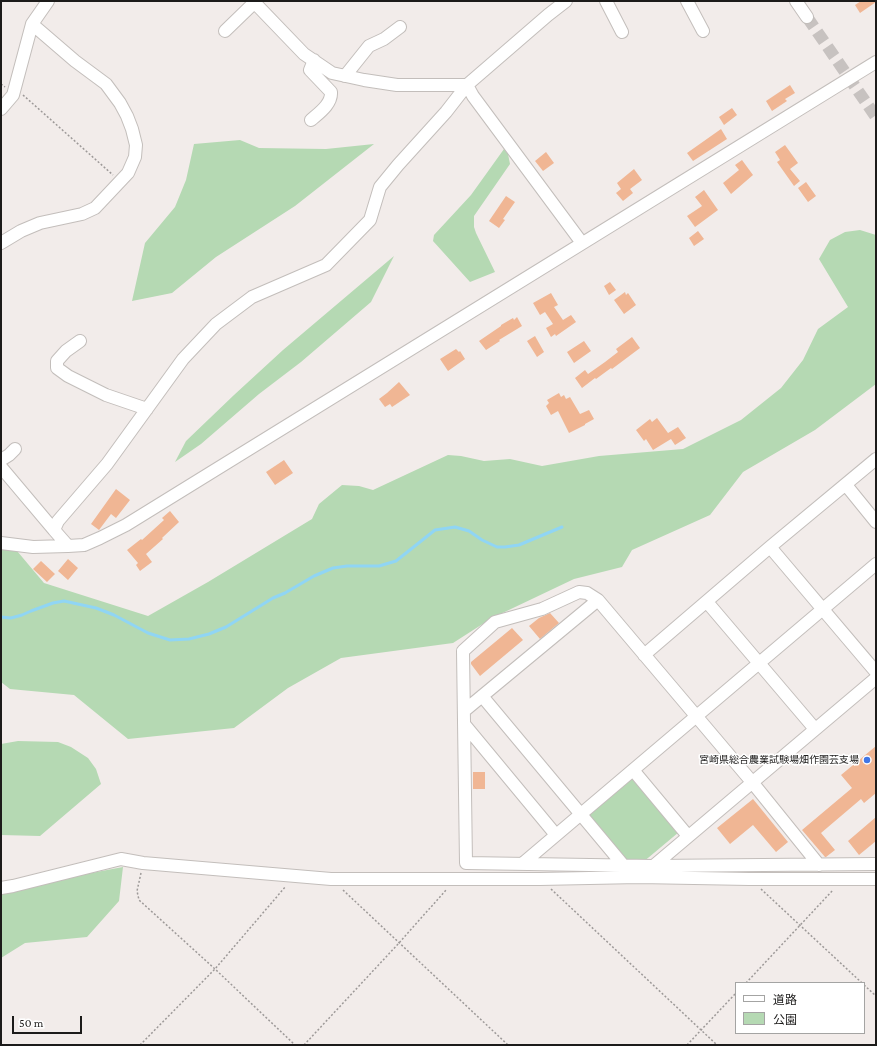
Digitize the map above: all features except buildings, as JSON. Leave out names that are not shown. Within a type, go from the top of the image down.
[{"type":"street","points":[[1,108],[13,95],[32,24],[48,1]]},
{"type":"street","points":[[225,32],[254,1],[304,54],[332,73],[396,85],[467,85]]},
{"type":"street","points":[[54,530],[58,521],[107,464],[183,359],[216,324],[252,297],[326,265],[370,220],[380,187],[446,112],[467,85],[566,1]]},
{"type":"street","points":[[606,1],[622,32]]},
{"type":"street","points":[[687,1],[703,31]]},
{"type":"street","points":[[796,1],[807,17]]},
{"type":"street","points":[[1,243],[21,231],[40,224],[82,214],[96,208],[128,173],[135,157],[136,145],[127,116],[120,103],[106,84],[75,61],[32,24]]},
{"type":"street","points":[[345,76],[369,46],[384,39],[400,27]]},
{"type":"street","points":[[311,120],[325,108],[331,97],[331,92],[310,70],[314,60]]},
{"type":"street","points":[[1,543],[33,547],[84,545],[126,525],[876,62]]},
{"type":"street","points":[[467,85],[473,96],[582,243]]},
{"type":"street","points":[[80,341],[66,351],[57,361],[57,368],[68,376],[106,395],[147,409]]},
{"type":"street","points":[[1,460],[15,449]]},
{"type":"street","points":[[644,655],[876,459]]},
{"type":"street","points":[[1,467],[68,546]]},
{"type":"street","points":[[846,485],[876,522]]},
{"type":"street","points":[[770,547],[876,672]]},
{"type":"street","points":[[522,864],[876,564]]},
{"type":"street","points":[[819,865],[752,782],[598,600],[587,593],[579,592],[542,609],[495,622],[463,652],[466,863],[624,866],[819,865],[876,864]]},
{"type":"street","points":[[464,711],[598,600]]},
{"type":"street","points":[[708,602],[815,729]]},
{"type":"street","points":[[639,877],[876,678]]},
{"type":"street","points":[[482,696],[624,866]]},
{"type":"street","points":[[464,724],[556,835]]},
{"type":"street","points":[[633,770],[688,836]]},
{"type":"street","points":[[1,888],[121,859],[143,863],[331,879],[540,879],[639,877],[749,879],[876,878]]},
{"type":"path","points":[[13,95],[24,95],[121,181]]},
{"type":"path","points":[[143,863],[137,891],[139,900],[215,969],[295,1045]]},
{"type":"path","points":[[140,1045],[215,969],[294,876]]},
{"type":"path","points":[[304,1045],[399,943],[456,878]]},
{"type":"path","points":[[747,982],[844,878]]},
{"type":"path","points":[[331,879],[508,1045]]},
{"type":"path","points":[[540,879],[717,1045]]},
{"type":"path","points":[[749,879],[861,982]]},
{"type":"path","points":[[865,986],[876,996]]},
{"type":"path","points":[[687,1045],[735,994]]},
{"type":"green space","points":[[240,140],[259,148],[326,149],[374,144],[295,206],[216,257],[172,293],[132,301],[145,243],[175,207],[186,180],[194,144]]},
{"type":"green space","points":[[504,149],[508,154],[510,164],[474,216],[474,227],[476,233],[495,272],[470,282],[433,241],[434,235],[471,195]]},
{"type":"green space","points":[[860,230],[876,235],[876,384],[815,430],[743,472],[710,515],[632,550],[622,567],[574,579],[492,618],[453,643],[341,658],[288,688],[234,728],[128,739],[74,695],[10,689],[1,682],[1,545],[12,545],[44,583],[148,616],[208,582],[312,519],[319,504],[342,485],[359,486],[373,490],[448,455],[484,461],[510,459],[542,466],[599,456],[683,449],[741,420],[781,388],[803,360],[818,329],[848,307],[819,259],[830,240],[845,232]]},
{"type":"green space","points":[[394,256],[371,302],[201,444],[175,462],[186,441],[234,395],[283,350]]},
{"type":"green space","points":[[18,741],[58,742],[71,747],[88,758],[96,769],[101,784],[40,836],[1,835],[1,744]]},
{"type":"green space","points":[[633,776],[679,832],[642,863],[624,861],[586,814]]},
{"type":"green space","points":[[123,867],[119,901],[87,937],[25,943],[1,958],[1,890]]},
{"type":"waterway","points":[[1,617],[11,618],[53,603],[64,601],[96,608],[114,615],[148,633],[170,640],[189,639],[209,634],[226,627],[273,598],[285,593],[314,576],[333,568],[347,566],[379,566],[396,561],[435,530],[455,527],[469,531],[482,540],[497,547],[505,547],[519,545],[562,527]]},
{"type":"tunnel","points":[[807,17],[876,117]]},
{"type":"place","name":"宮崎県総合農業試験場畑作園芸支場","points":[[867,760]]}]
